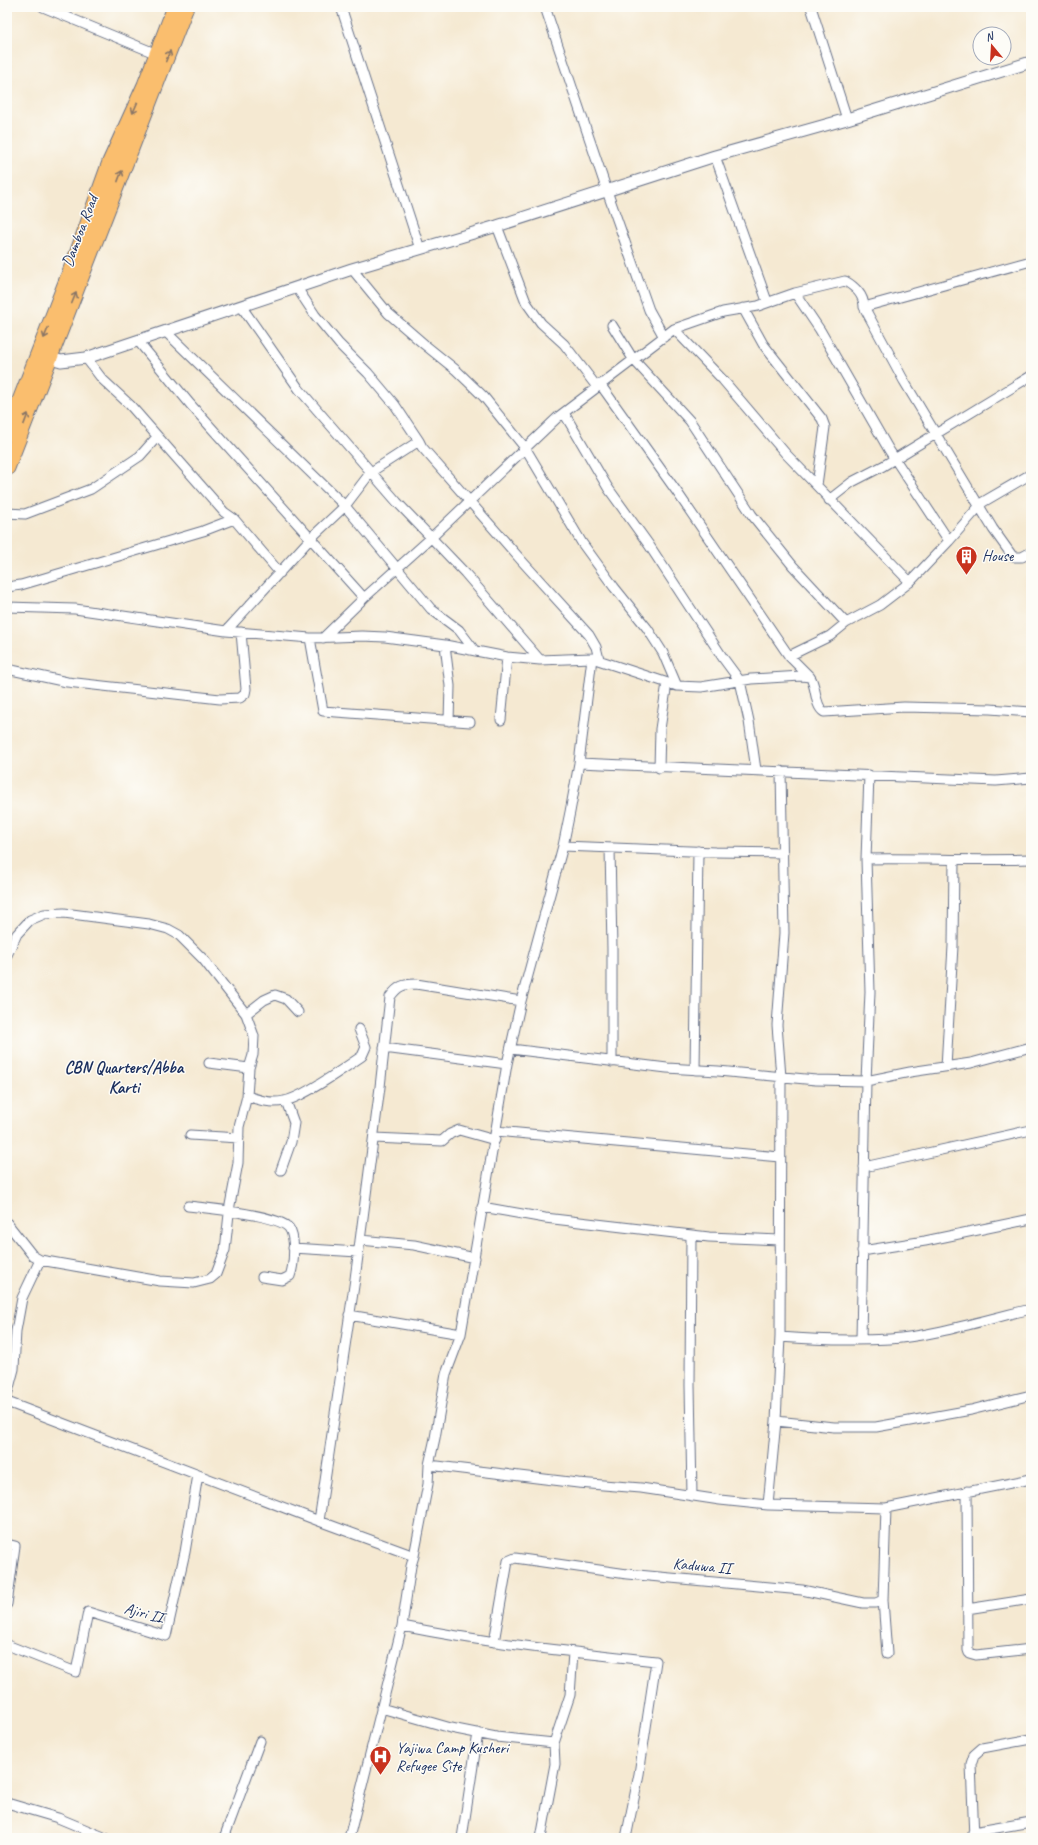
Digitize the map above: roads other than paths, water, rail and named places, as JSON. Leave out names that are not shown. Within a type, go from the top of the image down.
[{"type":"main road","name":"Damboa Road","points":[[150,87],[157,54],[175,7]]},
{"type":"main road","name":"Damboa Road","points":[[7,468],[44,356],[83,256],[110,162],[150,87],[186,7]]},
{"type":"main road","name":"Damboa Road","points":[[7,434],[44,356]]},
{"type":"street","points":[[43,7],[157,54]]},
{"type":"street","points":[[341,7],[420,249]]},
{"type":"street","points":[[545,7],[649,310],[664,337]]},
{"type":"street","points":[[811,7],[847,119]]},
{"type":"street","points":[[44,356],[61,361],[86,358],[352,269],[496,226],[715,156],[847,119],[1031,62]]},
{"type":"street","points":[[715,156],[767,301]]},
{"type":"street","points":[[496,226],[526,302],[540,322],[564,344],[598,386],[677,492],[789,656],[814,682],[821,710],[824,712],[904,707],[990,709],[1031,712]]},
{"type":"street","points":[[864,307],[1031,261]]},
{"type":"street","points":[[352,269],[388,313],[456,370],[484,397],[526,449],[582,543],[614,588],[647,628],[663,652],[677,686]]},
{"type":"street","points":[[323,638],[364,598],[432,538],[564,413],[674,329],[723,312],[758,306],[767,301],[845,281],[854,287],[864,302],[864,307],[904,381],[993,529],[1013,557],[1022,556],[1031,552]]},
{"type":"street","points":[[297,288],[315,315],[339,344],[368,373],[396,406],[422,447],[589,635],[596,647],[579,763],[563,846],[521,1001],[507,1064],[496,1136],[482,1207],[475,1258],[461,1334],[446,1374],[436,1438],[429,1465],[428,1484],[411,1566],[402,1626],[349,1838]]},
{"type":"street","points":[[795,293],[820,330],[895,458],[949,541]]},
{"type":"street","points":[[241,306],[299,389],[397,502],[465,573],[540,660]]},
{"type":"street","points":[[743,308],[763,344],[822,419],[825,427],[817,486]]},
{"type":"street","points":[[612,325],[633,360],[690,421],[752,515],[794,566],[846,623]]},
{"type":"street","points":[[674,329],[723,380],[786,454],[910,582]]},
{"type":"street","points":[[166,332],[345,506],[431,610],[459,630],[475,651]]},
{"type":"street","points":[[138,341],[190,404],[364,598]]},
{"type":"street","points":[[86,358],[102,380],[130,405],[224,512],[234,519],[280,573]]},
{"type":"street","points":[[829,500],[852,482],[883,466],[1031,376]]},
{"type":"street","points":[[564,413],[608,488],[649,545],[723,658],[740,681],[749,721],[756,770]]},
{"type":"street","points":[[7,513],[25,514],[91,489],[140,456],[157,437]]},
{"type":"street","points":[[226,631],[311,538],[345,506],[371,472],[419,441]]},
{"type":"street","points":[[789,656],[830,636],[846,623],[880,605],[910,582],[949,541],[979,505],[1031,474]]},
{"type":"street","points":[[7,587],[203,531],[234,519]]},
{"type":"street","points":[[7,607],[75,609],[226,631],[310,638],[362,636],[385,637],[445,645],[507,657],[540,660],[595,659],[677,686],[701,687],[740,681],[801,676],[810,677]]},
{"type":"street","points":[[7,669],[67,682],[220,698],[240,698],[245,694],[246,689],[241,632]]},
{"type":"street","points":[[310,638],[323,711],[470,722]]},
{"type":"street","points":[[445,645],[450,686],[448,721]]},
{"type":"street","points":[[501,720],[507,657]]},
{"type":"street","points":[[659,768],[660,729],[667,683]]},
{"type":"street","points":[[579,763],[659,768],[756,770],[996,781],[1031,778]]},
{"type":"street","points":[[768,1505],[776,1421],[780,1337],[779,1240],[781,1077],[778,1025],[784,932],[781,771]]},
{"type":"street","points":[[861,1339],[866,1081],[870,992],[866,859],[868,775]]},
{"type":"street","points":[[563,846],[783,853]]},
{"type":"street","points":[[610,848],[612,1062]]},
{"type":"street","points":[[695,1070],[698,851]]},
{"type":"street","points":[[866,859],[910,858],[954,861],[1031,860]]},
{"type":"street","points":[[946,1067],[953,946],[954,861]]},
{"type":"street","points":[[7,955],[21,929],[30,920],[44,914],[64,913],[149,924],[168,930],[179,935],[189,944],[246,1014],[254,1036],[253,1055],[249,1068],[247,1096],[239,1128],[238,1163],[229,1212],[226,1250],[216,1274],[210,1279],[194,1283],[160,1281],[40,1260],[33,1256],[7,1223]]},
{"type":"street","points":[[319,1521],[374,1138],[390,997],[397,987],[404,984],[416,984],[521,1001]]},
{"type":"street","points":[[246,1014],[264,1000],[275,995],[286,999],[298,1012]]},
{"type":"street","points":[[247,1096],[262,1101],[286,1101],[300,1095],[362,1056],[366,1047],[359,1029]]},
{"type":"street","points":[[511,1049],[612,1062],[695,1070],[816,1080],[866,1081],[910,1072],[971,1063],[1031,1047]]},
{"type":"street","points":[[384,1048],[507,1064]]},
{"type":"street","points":[[209,1063],[249,1068]]},
{"type":"street","points":[[281,1170],[291,1142],[294,1123],[286,1101]]},
{"type":"street","points":[[374,1138],[442,1141],[450,1134],[459,1130],[496,1136],[780,1157]]},
{"type":"street","points":[[864,1167],[1031,1130]]},
{"type":"street","points":[[190,1135],[239,1138]]},
{"type":"street","points":[[188,1206],[278,1221],[288,1228],[293,1236],[293,1269],[290,1276],[282,1280],[262,1277]]},
{"type":"street","points":[[482,1207],[545,1218],[710,1238],[779,1240]]},
{"type":"street","points":[[862,1251],[925,1241],[1031,1219]]},
{"type":"street","points":[[691,1235],[690,1385],[692,1496]]},
{"type":"street","points":[[360,1240],[414,1245],[475,1258]]},
{"type":"street","points":[[293,1248],[358,1252]]},
{"type":"street","points":[[7,1395],[14,1369],[16,1331],[22,1298],[40,1260]]},
{"type":"street","points":[[780,1337],[809,1340],[891,1339],[925,1334],[1031,1309]]},
{"type":"street","points":[[349,1315],[461,1334]]},
{"type":"street","points":[[776,1421],[834,1427],[876,1427],[971,1410],[1031,1396]]},
{"type":"street","points":[[7,1402],[414,1556]]},
{"type":"street","points":[[429,1465],[498,1472],[578,1483],[641,1488],[768,1505],[886,1508],[1031,1479]]},
{"type":"street","name":"Ajiri II","points":[[7,1645],[76,1672],[88,1612],[166,1636],[185,1552],[198,1475]]},
{"type":"street","points":[[967,1491],[967,1609],[969,1653],[976,1655],[1031,1649]]},
{"type":"street","points":[[886,1508],[883,1600],[887,1654]]},
{"type":"street","points":[[7,1544],[15,1546],[7,1604]]},
{"type":"street","name":"Kaduwa II","points":[[494,1642],[508,1561],[515,1558],[628,1574],[802,1590],[863,1603],[876,1603],[883,1600]]},
{"type":"street","points":[[967,1609],[1031,1599]]},
{"type":"street","points":[[402,1626],[454,1636],[573,1653],[656,1661],[639,1774],[626,1838]]},
{"type":"street","points":[[541,1838],[556,1764],[554,1743],[570,1695],[573,1653]]},
{"type":"street","points":[[381,1708],[451,1728],[554,1743]]},
{"type":"street","points":[[462,1838],[478,1733]]},
{"type":"street","points":[[1031,1739],[982,1748],[974,1754],[971,1764],[973,1835],[1031,1822]]},
{"type":"street","points":[[224,1838],[260,1741]]},
{"type":"street","points":[[7,1802],[58,1818],[106,1838]]},
{"type":"place","name":"House","points":[[967,576]]},
{"type":"place","name":"Yajiwa Camp Kusheri Refugee Site","points":[[380,1776]]},
{"type":"district","name":"CBN Quarters/Abba Karti","points":[[124,1077]]}]
